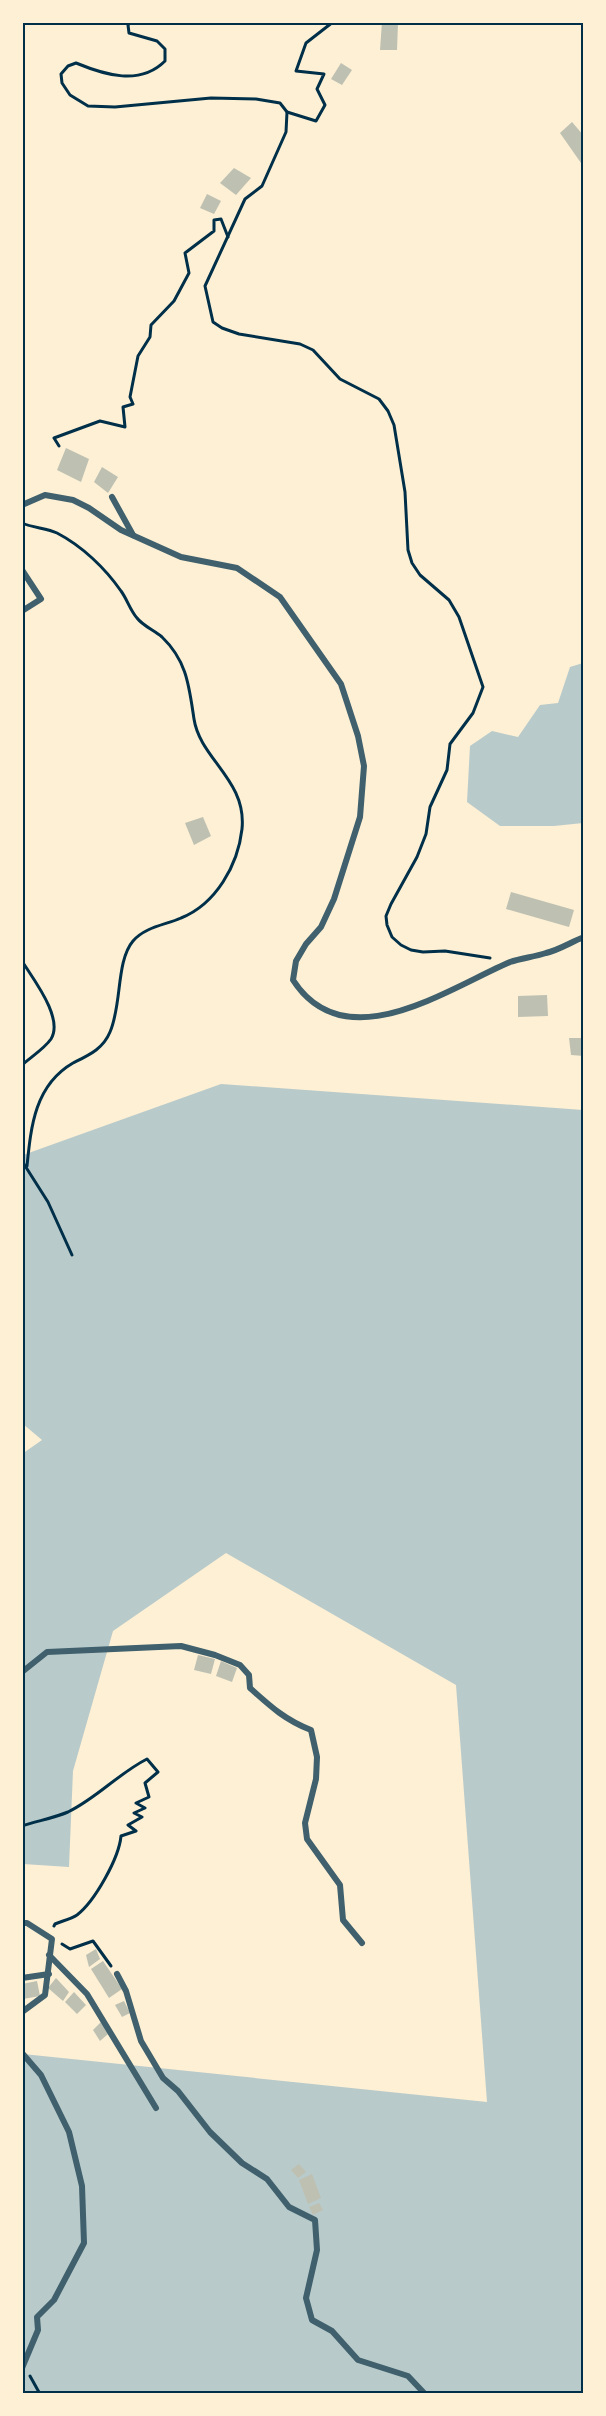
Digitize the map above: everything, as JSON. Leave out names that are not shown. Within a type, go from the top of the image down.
[{"type":"street","points":[[22,505],[45,495],[73,500],[134,536],[182,557],[237,568],[280,597],[341,684],[358,736],[364,766],[360,817],[334,899],[321,927],[306,944],[296,961],[293,980],[302,994],[322,1009],[343,1016],[370,1017],[413,1008],[513,961],[548,953],[584,937]]},
{"type":"street","points":[[112,497],[134,536]]},
{"type":"street","points":[[22,570],[41,599],[22,611]]},
{"type":"street","points":[[22,1672],[47,1652],[181,1646],[215,1655],[240,1665],[249,1675],[250,1688],[292,1723],[311,1730],[317,1757],[316,1779],[305,1823],[307,1839],[340,1885],[343,1920],[362,1943]]},
{"type":"street","points":[[22,1923],[27,1923],[52,1939],[45,1995],[22,2012]]},
{"type":"street","points":[[49,1955],[87,1995],[156,2108]]},
{"type":"street","points":[[22,1978],[48,1974]]},
{"type":"street","points":[[117,1974],[126,1991],[141,2041],[163,2078],[178,2091],[210,2132],[242,2163],[267,2180],[289,2207],[315,2220],[317,2250],[306,2298],[312,2320],[332,2331],[358,2360],[408,2376],[425,2394]]},
{"type":"street","points":[[22,2052],[41,2075],[69,2132],[82,2186],[84,2243],[54,2300],[37,2317],[38,2331],[23,2368]]},
{"type":"path","points":[[131,22],[128,26],[129,33],[157,41],[165,49],[165,61],[157,68],[131,77],[100,73],[76,63],[68,66],[61,74],[62,83],[70,95],[88,106],[115,107],[212,98],[269,99],[280,103],[287,112],[316,121],[325,105],[317,89],[324,74],[296,71],[306,43],[333,22]]},
{"type":"path","points":[[287,112],[286,132],[262,186],[245,199],[205,286],[213,322],[239,334],[300,344],[313,350],[340,379],[379,399],[388,411],[394,425],[405,492],[408,550],[412,563],[420,575],[449,600],[459,616],[483,687],[473,713],[450,744],[447,770],[430,807],[426,834],[407,877],[391,904],[386,916],[387,925],[392,937],[411,950],[445,951],[490,958]]},
{"type":"path","points":[[59,446],[54,438],[100,421],[125,427],[123,407],[133,404],[130,397],[138,356],[150,337],[151,325],[174,301],[189,273],[185,253],[214,231],[214,220],[221,219],[228,237]]},
{"type":"path","points":[[22,523],[56,532],[103,568],[121,591],[135,616],[155,631],[177,655],[192,693],[196,729],[236,793],[241,805],[242,818],[237,848],[224,883],[194,913],[148,930],[131,942],[123,963],[117,1012],[110,1034],[92,1054],[64,1070],[42,1093],[31,1126],[27,1166]]},
{"type":"path","points":[[22,866],[22,878]]},
{"type":"path","points":[[22,961],[49,1007],[55,1030],[50,1040],[22,1065]]},
{"type":"path","points":[[22,1161],[48,1202],[72,1255]]},
{"type":"path","points":[[22,1826],[68,1812],[115,1783],[129,1768],[147,1759],[158,1772],[144,1783],[148,1797],[136,1803],[144,1808],[134,1813],[142,1817],[128,1825],[136,1831],[120,1836],[120,1849],[90,1902],[75,1916],[55,1924],[52,1939],[70,1948],[93,1941],[117,1974]]},
{"type":"path","points":[[23,2368],[34,2380],[40,2394]]},
{"type":"shaded area","points":[[583,663],[583,823],[554,826],[500,826],[467,802],[470,746],[492,731],[518,737],[540,705],[558,703],[570,667]]},
{"type":"shaded area","points":[[221,1084],[583,1110],[583,2393],[23,2393],[23,2054],[487,2102],[456,1685],[226,1553],[113,1631],[73,1771],[69,1867],[23,1864],[22,1454],[42,1440],[23,1424],[23,1155]]},
{"type":"building","points":[[382,22],[398,23],[397,50],[380,50]]},
{"type":"building","points":[[341,63],[352,70],[342,85],[331,79]]},
{"type":"building","points":[[572,122],[584,136],[584,161],[581,163],[560,133]]},
{"type":"building","points":[[234,168],[251,178],[236,195],[220,183]]},
{"type":"building","points":[[207,194],[221,201],[214,214],[200,208]]},
{"type":"building","points":[[66,448],[89,459],[81,482],[57,470]]},
{"type":"building","points":[[102,467],[118,477],[108,493],[94,482]]},
{"type":"building","points":[[203,817],[211,836],[194,845],[185,823]]},
{"type":"building","points":[[511,892],[574,910],[569,927],[506,909]]},
{"type":"building","points":[[547,995],[548,1016],[518,1017],[518,996]]},
{"type":"building","points":[[569,1038],[584,1038],[584,1056],[571,1055]]},
{"type":"building","points":[[198,1655],[215,1659],[211,1674],[194,1670]]},
{"type":"building","points":[[221,1661],[237,1668],[232,1682],[216,1676]]},
{"type":"building","points":[[96,1949],[100,1959],[89,1967],[86,1955]]},
{"type":"building","points":[[103,1961],[122,1989],[109,1998],[91,1969]]},
{"type":"building","points":[[56,1978],[69,1992],[63,2001],[48,1988]]},
{"type":"building","points":[[37,1981],[40,1996],[23,1999],[22,1984]]},
{"type":"building","points":[[74,1992],[86,2005],[77,2014],[65,2002]]},
{"type":"building","points":[[124,2001],[130,2013],[122,2017],[115,2005]]},
{"type":"building","points":[[101,2022],[108,2034],[100,2041],[93,2030]]},
{"type":"building","points":[[299,2164],[306,2172],[298,2178],[291,2170]]},
{"type":"building","points":[[312,2174],[321,2198],[308,2204],[299,2180]]},
{"type":"building","points":[[319,2203],[323,2210],[313,2215],[309,2207]]}]
